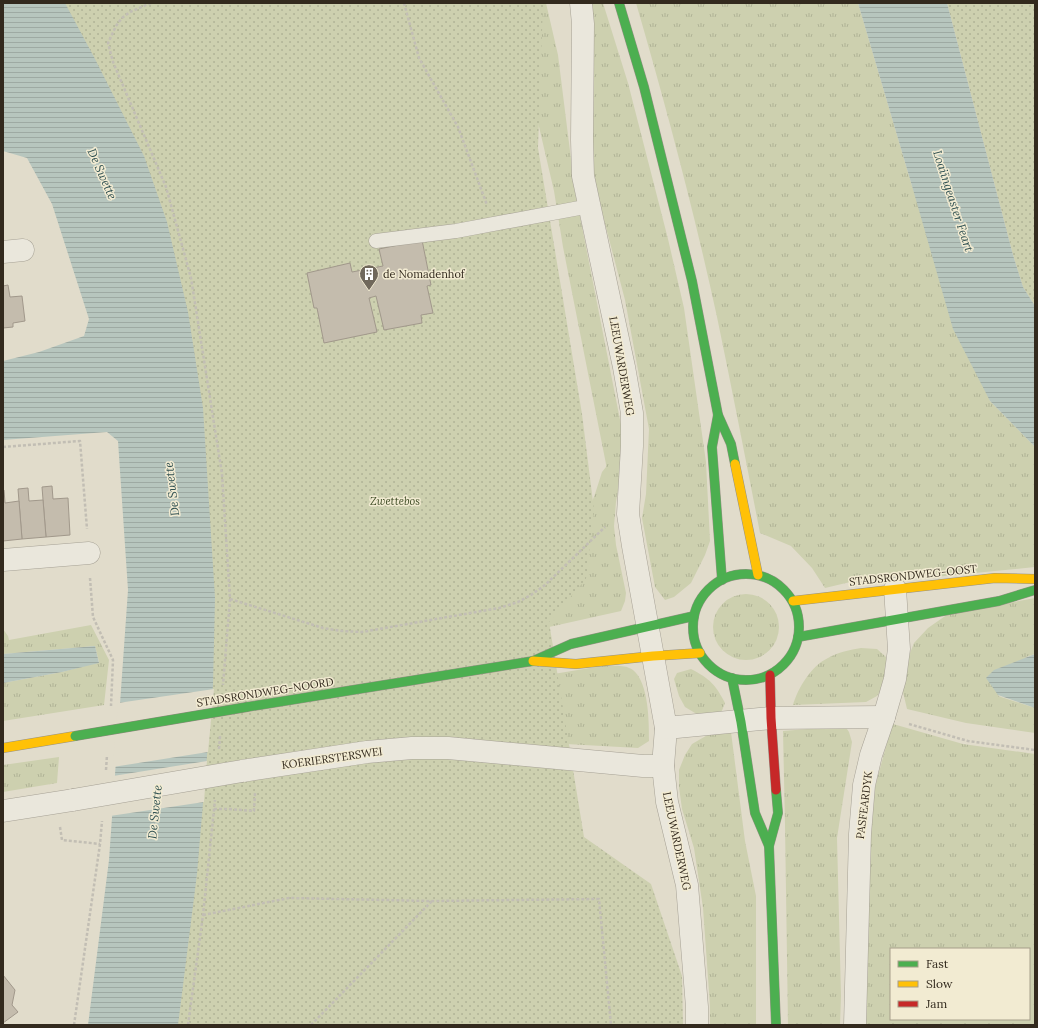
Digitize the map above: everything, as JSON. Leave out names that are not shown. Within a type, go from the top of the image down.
[{"type":"main road","points":[[619,3],[644,87],[669,184],[692,281],[718,415],[731,444],[758,575]]},
{"type":"main road","points":[[718,415],[712,447],[722,580]]},
{"type":"main road","points":[[740,574],[758,575],[778,584],[793,601],[799,619],[798,637],[789,659],[770,675],[751,680],[732,678],[713,669],[700,653],[694,635],[694,616],[699,602],[709,589],[722,580],[740,574]]},
{"type":"main road","name":"STADSRONDWEG-OOST","points":[[793,601],[995,578],[1035,579]]},
{"type":"main road","points":[[798,637],[999,601],[1035,590]]},
{"type":"main road","name":"STADSRONDWEG-NOORD","points":[[532,661],[571,644],[694,616]]},
{"type":"main road","name":"STADSRONDWEG-NOORD","points":[[3,748],[532,661],[576,664],[700,653]]},
{"type":"main road","points":[[770,675],[771,718],[778,813],[769,846],[776,1025]]},
{"type":"main road","points":[[732,678],[741,722],[755,812],[769,846]]},
{"type":"street","name":"LEEUWARDERWEG","points":[[581,3],[583,24],[583,176],[624,367],[632,413],[632,446],[628,514],[632,546],[666,728],[663,766],[667,802],[687,885],[697,1007],[697,1025]]},
{"type":"street","points":[[3,560],[88,553]]},
{"type":"street","name":"PASFEARDYK","points":[[855,1025],[860,841],[864,792],[871,755],[895,679],[899,649],[895,589]]},
{"type":"street","points":[[666,728],[771,718],[884,717]]},
{"type":"street","name":"KOERIERSTERSWEI","points":[[3,811],[242,771],[367,752],[448,748],[643,766],[663,766]]},
{"type":"lane","points":[[376,241],[456,231],[590,206]]},
{"type":"path","points":[[151,3],[130,12],[122,18],[116,26],[108,43],[113,62],[166,187],[191,278],[222,474],[230,599],[223,692]]},
{"type":"path","points":[[404,5],[419,58],[458,127],[494,224]]},
{"type":"path","points":[[3,447],[80,441],[93,617],[113,660],[110,712]]},
{"type":"path","points":[[230,599],[323,628],[362,632],[499,608],[518,602],[545,585],[610,522],[620,516],[628,514]]},
{"type":"path","points":[[884,717],[968,741],[1035,750]]},
{"type":"path","points":[[218,755],[220,732]]},
{"type":"path","points":[[106,774],[107,751]]},
{"type":"path","points":[[188,1025],[203,915],[215,794]]},
{"type":"path","points":[[214,809],[254,811],[255,797]]},
{"type":"path","points":[[74,1025],[100,844],[103,813]]},
{"type":"path","points":[[60,824],[62,840],[100,844]]},
{"type":"path","points":[[203,915],[289,898],[432,901],[599,899],[611,1025]]},
{"type":"path","points":[[311,1025],[432,901]]},
{"type":"green space","name":"Zwettebos","points":[[59,3],[543,3],[538,148],[582,414],[594,510],[586,579],[549,622],[584,837],[651,884],[682,976],[683,1025],[172,1025],[190,906]]},
{"type":"green space","points":[[416,3],[546,3],[558,55],[575,191],[623,435],[614,526],[616,545],[626,593],[621,611],[531,631],[588,512],[606,464],[563,247],[554,191],[526,71]]},
{"type":"green space","points":[[589,3],[603,3],[628,83],[668,239],[684,308],[706,462],[710,541],[705,555],[691,583],[674,597],[665,600],[655,587],[642,518],[646,494],[649,429],[625,300],[593,178]]},
{"type":"green space","points":[[636,3],[858,3],[912,186],[990,401],[1035,447],[1035,567],[934,577],[910,570],[825,588],[812,568],[791,546],[760,533],[717,317],[699,238]]},
{"type":"green space","points":[[947,3],[1035,3],[1035,306],[1023,287],[1013,255]]},
{"type":"green space","points":[[746,594],[759,597],[769,604],[776,614],[779,627],[776,640],[769,650],[759,657],[746,660],[733,657],[723,650],[716,640],[713,627],[716,614],[723,604],[733,597]]},
{"type":"green space","points":[[1035,598],[1035,654],[1026,657],[998,696],[1035,708],[1035,733],[966,723],[907,709],[903,692],[906,663],[914,643],[928,628],[948,614]]},
{"type":"green space","points":[[91,625],[109,660],[104,705],[3,721],[3,683],[62,672],[99,662],[95,646],[3,654],[3,629],[9,640]]},
{"type":"green space","points":[[861,648],[877,649],[886,657],[888,669],[886,683],[877,696],[866,702],[793,705],[806,678],[816,666],[836,654]]},
{"type":"green space","points":[[602,666],[630,668],[638,676],[642,684],[647,703],[649,741],[638,748],[401,735],[257,723]]},
{"type":"green space","points":[[691,669],[707,679],[718,691],[725,703],[721,713],[700,716],[685,707],[679,696],[674,679],[677,673]]},
{"type":"green space","points":[[893,724],[963,744],[1035,754],[1035,1025],[863,1025],[872,798]]},
{"type":"green space","points":[[845,726],[849,732],[852,742],[837,838],[841,996],[840,1025],[788,1025],[783,731]]},
{"type":"green space","points":[[731,732],[745,841],[756,896],[756,1025],[710,1025],[703,908],[694,848],[682,809],[679,787],[679,770],[685,755],[692,744],[711,733]]},
{"type":"green space","points":[[59,757],[57,783],[3,792],[3,765]]},
{"type":"water","name":"De Swette","points":[[3,3],[65,3],[144,156],[167,222],[188,312],[203,408],[215,598],[213,685],[197,874],[178,1025],[88,1025],[109,860],[128,590],[118,441],[107,432],[3,440],[3,361],[39,352],[84,336],[89,319],[52,204],[27,158],[3,151]]},
{"type":"water","name":"Loaiïngeaster Feart","points":[[858,3],[947,3],[1013,255],[1023,287],[1035,306],[1035,447],[990,401],[953,329]]},
{"type":"water","points":[[95,646],[99,663],[62,672],[3,683],[3,654]]},
{"type":"water","points":[[1035,654],[1035,708],[998,695],[986,678],[994,670]]},
{"type":"pier","points":[[214,689],[208,752],[113,767],[118,703]]},
{"type":"pier","points":[[207,761],[204,802],[110,816],[113,776]]},
{"type":"building","name":"de Nomadenhof","points":[[422,240],[431,285],[427,286],[433,313],[421,315],[422,323],[384,330],[376,296],[369,298],[377,332],[324,343],[317,308],[314,308],[307,273],[350,263],[352,272],[383,266],[379,249]]},
{"type":"building","points":[[8,285],[10,297],[22,296],[25,321],[13,323],[13,327],[3,328],[3,286]]},
{"type":"building","points":[[52,486],[53,499],[68,498],[70,535],[46,537],[42,487]]},
{"type":"building","points":[[28,488],[29,501],[43,500],[46,537],[22,539],[18,489]]},
{"type":"building","points":[[3,490],[5,503],[19,501],[22,539],[3,541]]},
{"type":"building","points":[[3,975],[15,990],[12,1005],[18,1012],[3,1023]]},
{"type":"traffic: fast","points":[[619,3],[644,87],[692,281],[718,415],[731,444],[735,464]]},
{"type":"traffic: fast","points":[[718,415],[712,447],[722,580]]},
{"type":"traffic: fast","points":[[746,574],[766,578],[783,590],[795,607],[799,627],[795,647],[783,664],[766,676],[746,680],[726,676],[709,664],[697,647],[693,627],[697,607],[709,590],[726,578],[746,574]]},
{"type":"traffic: fast","points":[[798,637],[999,601],[1035,590]]},
{"type":"traffic: fast","points":[[535,660],[571,644],[694,616]]},
{"type":"traffic: fast","points":[[247,707],[533,661]]},
{"type":"traffic: fast","points":[[732,678],[741,722],[755,813],[769,846]]},
{"type":"traffic: fast","points":[[75,736],[247,707]]},
{"type":"traffic: fast","points":[[776,790],[778,813],[769,846],[776,1025]]},
{"type":"traffic: slow","points":[[735,464],[758,575]]},
{"type":"traffic: slow","points":[[793,601],[995,578],[1035,579]]},
{"type":"traffic: slow","points":[[533,661],[576,664],[700,653]]},
{"type":"traffic: slow","points":[[3,748],[75,736]]},
{"type":"traffic: jam","points":[[770,675],[771,718],[776,790]]},
{"type":"place","name":"de Nomadenhof","points":[[369,291]]}]
